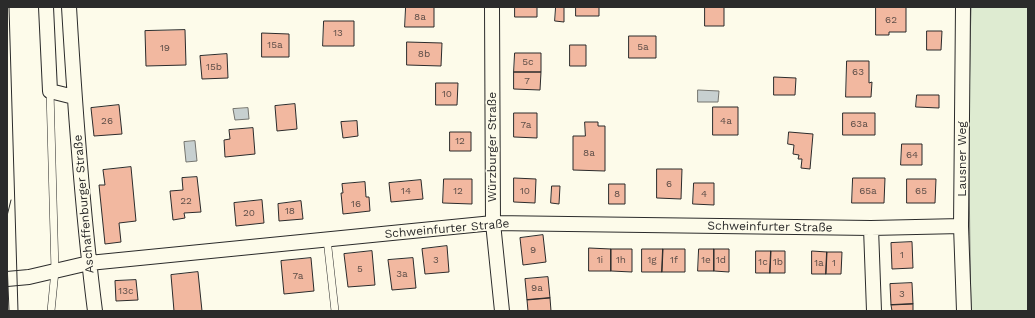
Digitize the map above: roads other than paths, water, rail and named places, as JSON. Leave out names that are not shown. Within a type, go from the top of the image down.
[{"type":"street","points":[[46,7],[50,91],[74,97]]},
{"type":"street","name":"Aschaffenburger Straße","points":[[69,7],[74,97],[89,263],[95,311]]},
{"type":"street","name":"Würzburger Straße","points":[[492,7],[493,223],[502,311]]},
{"type":"street","name":"Lausner Weg","points":[[963,7],[961,226],[964,311]]},
{"type":"street","name":"Schweinfurter Straße","points":[[7,279],[29,277],[89,263],[493,223],[870,228],[961,226]]},
{"type":"street","points":[[870,228],[874,311]]},
{"type":"lane","points":[[50,91],[55,271],[51,311]]},
{"type":"lane","points":[[327,239],[336,311]]},
{"type":"tram line","points":[[9,7],[18,311]]},
{"type":"tram line","points":[[7,216],[11,200]]},
{"type":"tram line","points":[[7,261],[9,311]]}]
